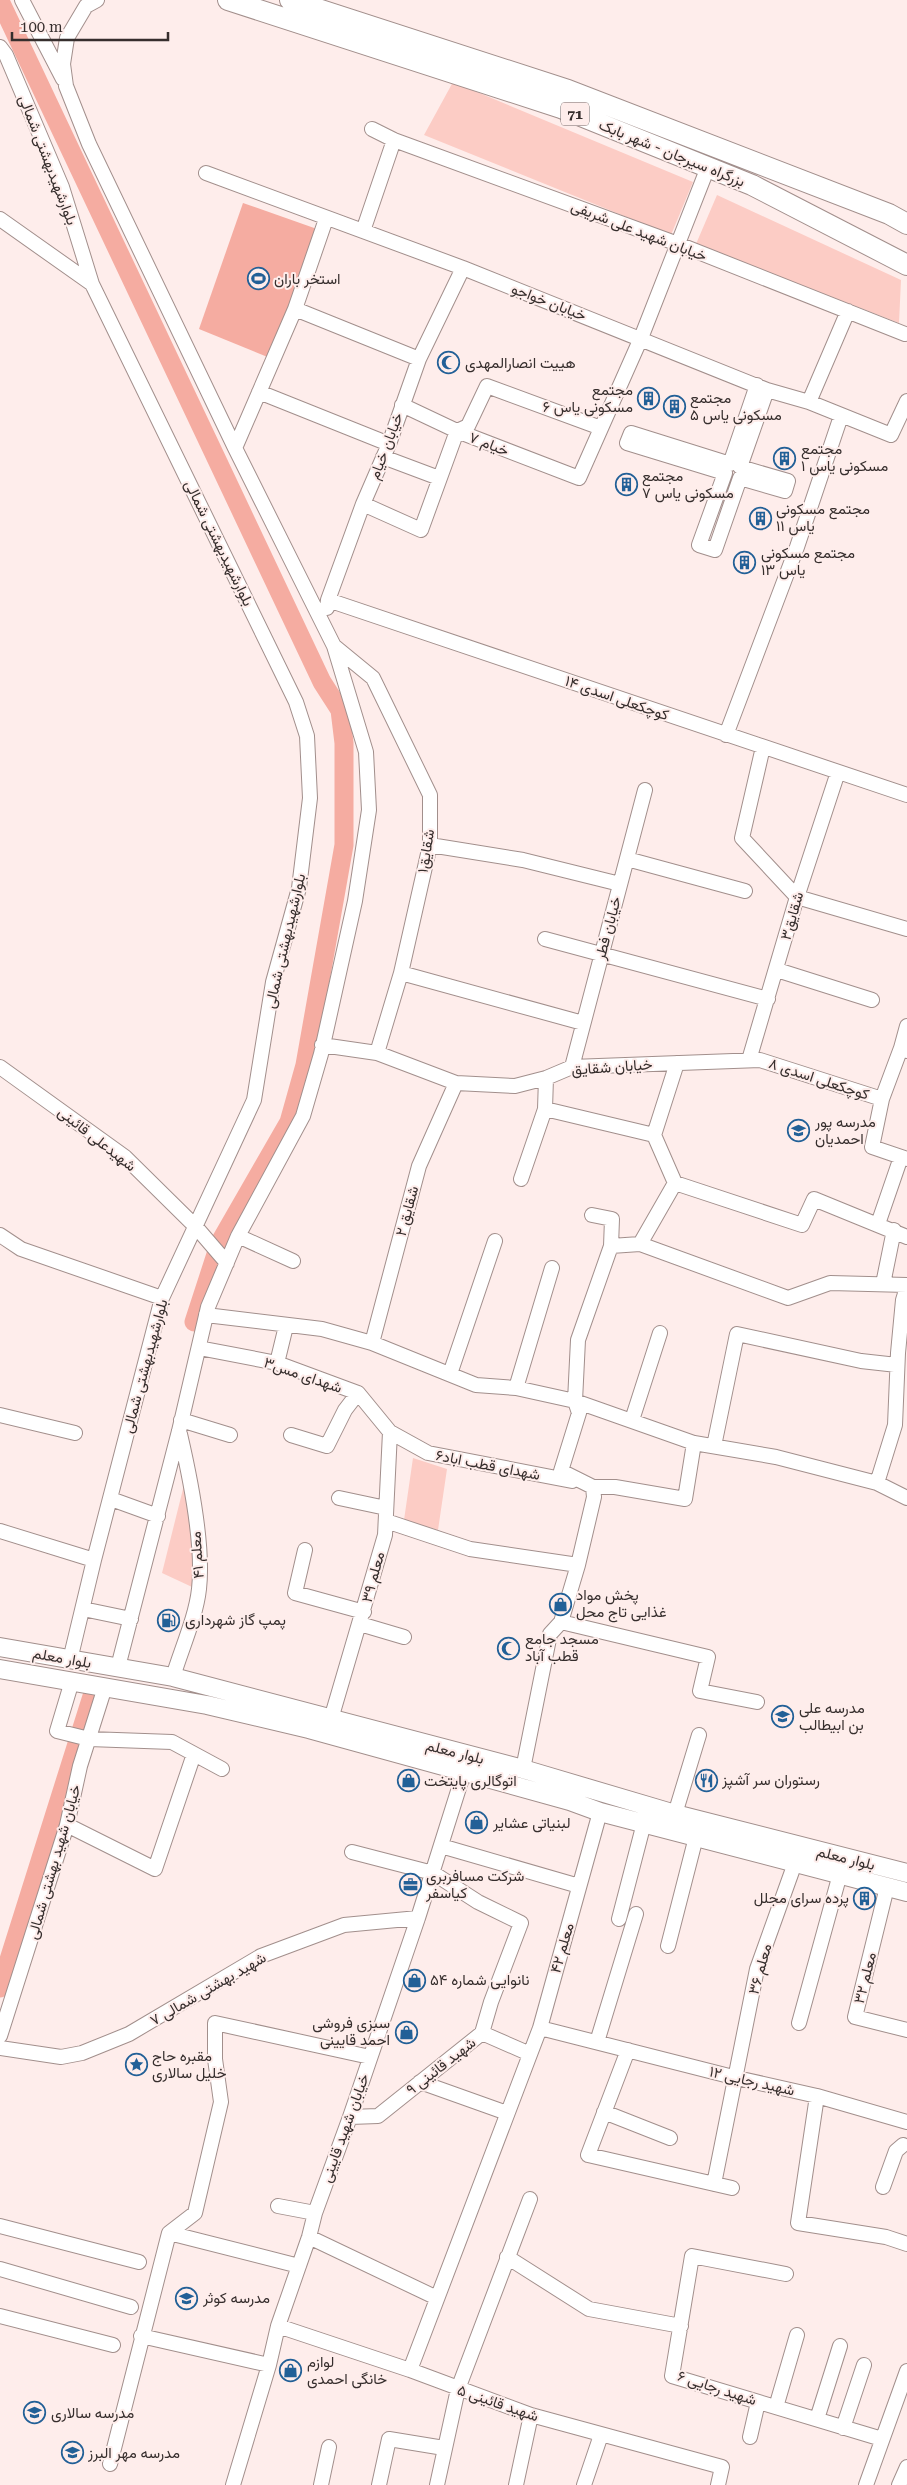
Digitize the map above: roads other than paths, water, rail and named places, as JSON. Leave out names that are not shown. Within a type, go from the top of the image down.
[{"type":"highway","name":"بزرگراه سیرجان - شهر بابک","points":[[228,0],[561,108],[752,185],[907,265]]},
{"type":"highway","name":"بزرگراه سیرجان - شهر بابک","points":[[290,0],[568,90],[889,214],[907,224]]},
{"type":"main road","name":"بلوار معلم","points":[[0,1647],[173,1677],[464,1772],[675,1814],[907,1873]]},
{"type":"main road","name":"بلوار معلم","points":[[5,1672],[72,1681],[312,1722],[331,1719],[522,1769],[571,1792],[600,1812],[907,1892]]},
{"type":"street","points":[[22,0],[66,86],[90,144],[235,448],[326,628],[334,646],[366,752],[369,810],[355,901],[322,1045],[303,1116],[238,1236],[206,1315],[180,1425],[153,1515],[131,1619],[118,1668]]},
{"type":"street","points":[[66,86],[63,64],[67,38],[86,6],[97,0]]},
{"type":"street","name":"بلوارشهیدبهشتی شمالی","points":[[0,47],[6,55],[62,187],[92,284],[296,702],[308,736],[310,798],[299,888],[273,982],[254,1100],[162,1298],[70,1660]]},
{"type":"street","name":"خیابان شهید علی شریفی","points":[[372,129],[394,140],[678,244],[848,312],[906,332]]},
{"type":"street","points":[[363,231],[394,140]]},
{"type":"street","points":[[363,504],[421,530],[457,431],[468,426],[487,386],[601,428],[641,338],[708,168]]},
{"type":"street","name":"خیابان خواجو","points":[[206,173],[462,268],[762,387],[809,402],[891,435],[907,401]]},
{"type":"street","points":[[0,219],[92,284]]},
{"type":"street","points":[[235,448],[295,309],[326,219]]},
{"type":"street","name":"خیابان خیام","points":[[326,628],[328,600],[363,504],[389,444],[419,359],[462,268]]},
{"type":"street","points":[[295,309],[419,359]]},
{"type":"street","points":[[809,402],[848,312]]},
{"type":"street","points":[[734,471],[699,546],[715,550],[734,471],[762,387]]},
{"type":"street","points":[[259,392],[389,444]]},
{"type":"street","name":"خیام ۷","points":[[402,405],[457,431],[579,478],[601,428]]},
{"type":"street","points":[[726,735],[797,547],[841,416]]},
{"type":"street","points":[[629,438],[786,486]]},
{"type":"street","points":[[383,457],[439,478]]},
{"type":"street","name":"کوچکعلی اسدی ۱۴","points":[[328,600],[907,795]]},
{"type":"street","name":"شقایق۱","points":[[334,646],[373,678],[430,795],[430,845],[401,973],[377,1053]]},
{"type":"street","points":[[763,747],[742,838],[797,897],[907,929]]},
{"type":"street","name":"شقایق۳","points":[[755,1060],[768,999],[797,897],[838,772]]},
{"type":"street","name":"خیابان فطر","points":[[572,1066],[645,790]]},
{"type":"street","points":[[430,845],[523,860],[620,884]]},
{"type":"street","points":[[627,859],[745,891]]},
{"type":"street","points":[[545,939],[768,999]]},
{"type":"street","points":[[777,970],[872,1000]]},
{"type":"street","points":[[401,973],[583,1023]]},
{"type":"street","points":[[882,1099],[904,1049],[907,1026]]},
{"type":"street","name":"خیابان شقایق","points":[[322,1045],[377,1053],[456,1083],[515,1086],[546,1078],[572,1066],[755,1060]]},
{"type":"street","name":"کوچکعلی اسدی ۸","points":[[755,1060],[882,1099],[872,1147],[904,1158]]},
{"type":"street","points":[[677,1063],[654,1135],[675,1183],[756,1208],[802,1225],[814,1199],[894,1230],[907,1237]]},
{"type":"street","name":"شهیدعلی قائینی","points":[[0,1067],[125,1157],[196,1227],[227,1263]]},
{"type":"street","points":[[521,1179],[545,1109],[546,1078]]},
{"type":"street","name":"شقایق ۲","points":[[372,1343],[419,1166],[456,1083]]},
{"type":"street","points":[[545,1109],[654,1135]]},
{"type":"street","points":[[878,1224],[904,1158]]},
{"type":"street","points":[[640,1244],[675,1183]]},
{"type":"street","points":[[592,1215],[612,1219],[611,1246],[578,1340],[575,1401],[579,1413],[561,1471],[592,1486],[615,1487],[686,1499],[694,1443]]},
{"type":"street","points":[[883,1284],[894,1230]]},
{"type":"street","points":[[0,1234],[21,1249],[162,1298]]},
{"type":"street","points":[[238,1236],[293,1262]]},
{"type":"street","points":[[450,1374],[495,1241]]},
{"type":"street","points":[[611,1246],[640,1244],[788,1298],[830,1282],[907,1286],[903,1300],[897,1365],[895,1425],[877,1483]]},
{"type":"street","points":[[516,1388],[552,1268]]},
{"type":"street","points":[[206,1315],[322,1329],[372,1343],[476,1385],[516,1388],[575,1401],[694,1443],[776,1456],[877,1483],[907,1498]]},
{"type":"street","points":[[277,1363],[286,1326]]},
{"type":"street","points":[[632,1420],[660,1333]]},
{"type":"street","points":[[714,1446],[736,1334],[861,1361],[897,1365]]},
{"type":"street","name":"شهدای مس۳","points":[[199,1348],[277,1363],[358,1393],[390,1432]]},
{"type":"street","points":[[291,1435],[327,1446],[345,1410],[358,1393]]},
{"type":"street","points":[[0,1415],[75,1433]]},
{"type":"street","points":[[180,1425],[230,1435]]},
{"type":"street","name":"معلم ۴۱","points":[[173,1677],[199,1591],[200,1563],[188,1469],[180,1425]]},
{"type":"street","name":"شهدای قطب اباد۶","points":[[390,1432],[428,1453],[592,1486]]},
{"type":"street","name":"معلم ۳۹","points":[[331,1719],[385,1535],[390,1432]]},
{"type":"street","points":[[522,1769],[550,1634],[561,1622],[592,1510],[592,1486]]},
{"type":"street","points":[[339,1498],[386,1514],[470,1549],[578,1565]]},
{"type":"street","points":[[111,1499],[153,1515]]},
{"type":"street","points":[[0,1531],[94,1560]]},
{"type":"street","points":[[305,1550],[295,1593],[362,1618],[404,1637]]},
{"type":"street","points":[[83,1609],[131,1619]]},
{"type":"street","points":[[561,1622],[708,1657],[700,1691],[758,1702]]},
{"type":"street","points":[[72,1681],[57,1731],[90,1739],[172,1742],[222,1769]]},
{"type":"street","name":"خیابان شهید بهشتی شمالی","points":[[0,2036],[67,1825],[80,1766],[105,1687]]},
{"type":"street","points":[[675,1814],[699,1735]]},
{"type":"street","points":[[67,1825],[155,1869],[194,1754]]},
{"type":"street","name":"خیابان شهید قایینی","points":[[233,2485],[269,2365],[278,2326],[309,2237],[315,2213],[418,1918],[464,1772]]},
{"type":"street","name":"معلم ۴۲","points":[[410,2370],[540,2028],[600,1812]]},
{"type":"street","points":[[619,1919],[644,1823]]},
{"type":"street","points":[[668,1946],[696,1837]]},
{"type":"street","points":[[441,1846],[579,1886]]},
{"type":"street","points":[[352,1852],[432,1873]]},
{"type":"street","name":"معلم ۳۶","points":[[714,2184],[737,2078],[757,1969],[795,1863]]},
{"type":"street","name":"شهید قائینی ۹","points":[[350,2117],[378,2116],[482,2033],[491,2002],[521,1924],[478,1902],[432,1873]]},
{"type":"street","points":[[799,2023],[840,1874]]},
{"type":"street","name":"معلم ۳۲","points":[[887,1886],[855,2017],[907,2030]]},
{"type":"street","points":[[540,2028],[597,2042],[636,1914]]},
{"type":"street","name":"شهید بهشتی شمالی ۷","points":[[0,2048],[61,2057],[82,2053],[129,2034],[261,1956],[344,1925],[418,1918]]},
{"type":"street","points":[[110,2464],[141,2336],[169,2233],[195,2213],[221,2102],[215,2059],[215,2023],[370,2058]]},
{"type":"street","points":[[482,2033],[530,2054]]},
{"type":"street","name":"شهید رجایی ۱۲","points":[[597,2042],[737,2078],[817,2096],[907,2122]]},
{"type":"street","points":[[628,2050],[588,2156],[732,2188]]},
{"type":"street","points":[[420,2082],[507,2112]]},
{"type":"street","points":[[817,2096],[798,2223],[886,2238],[907,2244]]},
{"type":"street","points":[[604,2112],[670,2138]]},
{"type":"street","points":[[883,2187],[896,2151],[906,2142]]},
{"type":"street","points":[[437,2485],[458,2389],[530,2199]]},
{"type":"street","points":[[278,2206],[315,2213]]},
{"type":"street","points":[[0,2226],[139,2262]]},
{"type":"street","points":[[169,2233],[299,2266]]},
{"type":"street","points":[[309,2237],[437,2298]]},
{"type":"street","name":"شهید رجایی ۶","points":[[786,2274],[692,2256],[672,2376],[882,2439]]},
{"type":"street","points":[[507,2257],[588,2308],[681,2326]]},
{"type":"street","points":[[0,2269],[131,2307]]},
{"type":"street","points":[[0,2316],[113,2345]]},
{"type":"street","name":"شهید قائینی ۵","points":[[278,2326],[410,2370],[531,2415],[722,2467],[718,2485]]},
{"type":"street","points":[[776,2407],[797,2335]]},
{"type":"street","points":[[141,2336],[269,2365]]},
{"type":"street","points":[[817,2419],[840,2346]]},
{"type":"street","points":[[843,2428],[864,2365]]},
{"type":"street","points":[[866,2485],[907,2371]]},
{"type":"street","points":[[750,2437],[758,2402]]},
{"type":"street","points":[[516,2485],[531,2415]]},
{"type":"street","points":[[584,2485],[601,2435]]},
{"type":"street","points":[[379,2485],[389,2439],[444,2448]]},
{"type":"street","points":[[321,2485],[328,2447]]},
{"type":"street","points":[[900,2485],[907,2467]]},
{"type":"waterway","points":[[0,1],[322,682],[340,710],[344,743],[344,845],[305,1065],[289,1122],[220,1242],[194,1322]]},
{"type":"waterway","points":[[0,1988],[93,1693]]},
{"type":"place","name":"استخر باران","points":[[258,279]]},
{"type":"place","name":"هییت انصارالمهدی","points":[[449,363]]},
{"type":"place","name":"مجتمع مسکونی یاس ۶","points":[[649,399]]},
{"type":"place","name":"مجتمع مسکونی یاس ۵","points":[[674,407]]},
{"type":"place","name":"مجتمع مسکونی یاس ۱","points":[[785,458]]},
{"type":"place","name":"مجتمع مسکونی یاس ۷","points":[[626,485]]},
{"type":"place","name":"مجتمع مسکونی یاس ۱۱","points":[[760,518]]},
{"type":"place","name":"مجتمع مسکونی یاس ۱۳","points":[[745,562]]},
{"type":"place","name":"مدرسه پور احمدیان","points":[[799,1131]]},
{"type":"place","name":"پخش مواد غذایی تاج محل","points":[[560,1604]]},
{"type":"place","name":"پمپ گاز شهرداری","points":[[169,1620]]},
{"type":"place","name":"مسجد جامع قطب آباد","points":[[509,1648]]},
{"type":"place","name":"مدرسه علی بن ابیطالب","points":[[783,1717]]},
{"type":"place","name":"رستوران سر آشپز","points":[[706,1780]]},
{"type":"place","name":"اتوگالری پایتخت","points":[[408,1781]]},
{"type":"place","name":"لبنیاتی عشایر","points":[[477,1823]]},
{"type":"place","name":"شرکت مسافربری کیاسفر","points":[[410,1885]]},
{"type":"place","name":"پرده سرای مجلل","points":[[865,1898]]},
{"type":"place","name":"نانوایی شماره ۵۴","points":[[414,1980]]},
{"type":"place","name":"سبزی فروشی احمد قایینی","points":[[406,2032]]},
{"type":"place","name":"مقبره حاج خلیل سالاری","points":[[136,2065]]},
{"type":"place","name":"مدرسه کوثر","points":[[187,2298]]},
{"type":"place","name":"لوازم خانگی احمدی","points":[[291,2371]]},
{"type":"place","name":"مدرسه سالاری","points":[[35,2413]]},
{"type":"place","name":"مدرسه مهر البرز","points":[[72,2453]]}]
